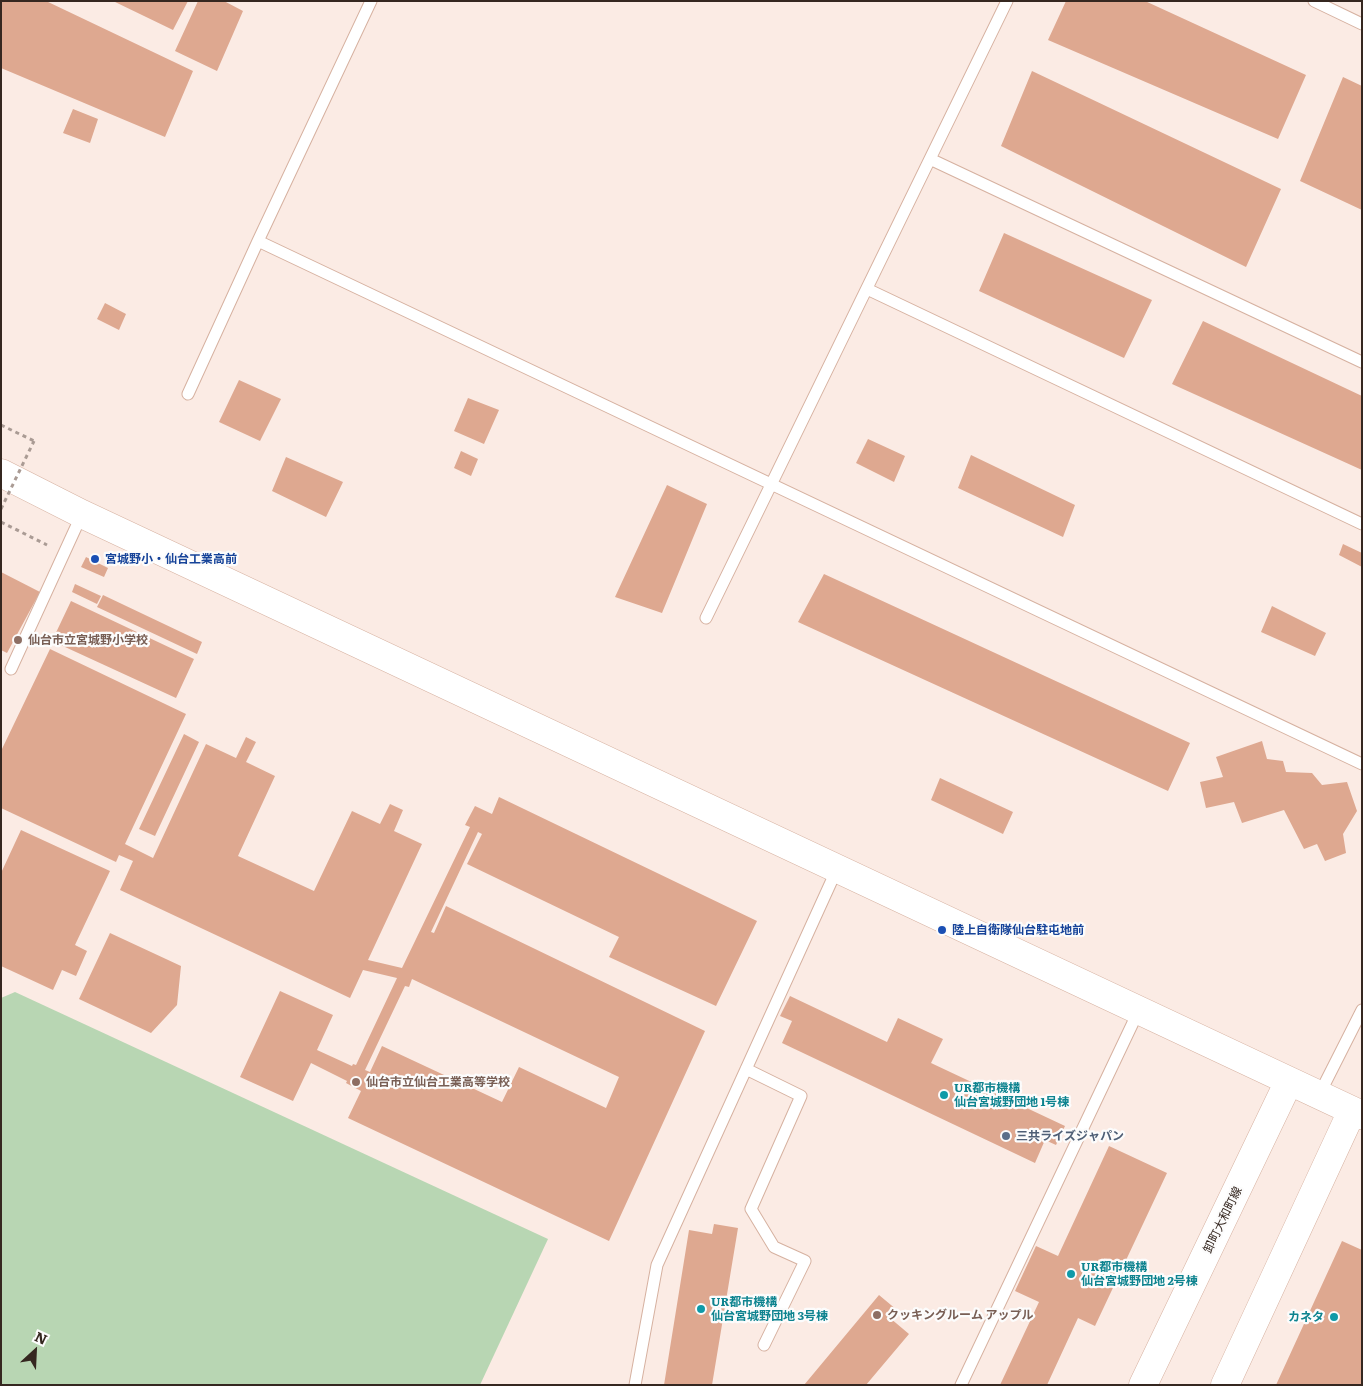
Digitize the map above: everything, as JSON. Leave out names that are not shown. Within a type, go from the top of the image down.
[{"type":"street","points":[[1,473],[82,514],[838,867],[1357,1113],[1225,1385]]},
{"type":"street","name":"卸町大和町線","points":[[1143,1385],[1289,1081]]},
{"type":"lane","points":[[188,394],[371,1]]},
{"type":"lane","points":[[706,618],[1007,1]]},
{"type":"lane","points":[[1314,1],[1362,24]]},
{"type":"lane","points":[[930,159],[1362,362]]},
{"type":"lane","points":[[258,241],[1362,764]]},
{"type":"lane","points":[[867,288],[1362,524]]},
{"type":"lane","points":[[10,669],[82,514]]},
{"type":"lane","points":[[635,1385],[657,1265],[838,867]]},
{"type":"lane","points":[[961,1385],[1139,1010]]},
{"type":"lane","points":[[1319,1095],[1362,1010]]},
{"type":"lane","points":[[746,1069],[801,1096],[751,1209],[774,1247],[805,1261],[764,1345]]},
{"type":"path","points":[[1,425],[34,441],[1,509]]},
{"type":"path","points":[[1,522],[45,543]]},
{"type":"green space","points":[[15,992],[548,1239],[480,1385],[1,1385],[1,998]]},
{"type":"building","points":[[1,1],[46,1],[193,71],[165,137],[1,68]]},
{"type":"building","points":[[113,1],[188,1],[173,30]]},
{"type":"building","points":[[198,1],[224,1],[243,11],[217,71],[175,51]]},
{"type":"building","points":[[1066,1],[1145,1],[1306,75],[1278,139],[1048,40]]},
{"type":"building","points":[[1032,71],[1281,189],[1246,267],[1001,146]]},
{"type":"building","points":[[1343,77],[1362,86],[1362,210],[1300,181]]},
{"type":"building","points":[[73,109],[98,119],[90,143],[63,133]]},
{"type":"building","points":[[1004,233],[1152,300],[1124,358],[979,291]]},
{"type":"building","points":[[105,303],[126,314],[119,330],[97,319]]},
{"type":"building","points":[[1203,321],[1362,396],[1362,470],[1172,384]]},
{"type":"building","points":[[239,380],[281,399],[260,441],[219,422]]},
{"type":"building","points":[[468,398],[499,410],[484,444],[454,431]]},
{"type":"building","points":[[868,439],[905,456],[894,482],[856,463]]},
{"type":"building","points":[[461,451],[478,459],[471,476],[454,468]]},
{"type":"building","points":[[971,455],[1075,505],[1063,537],[958,488]]},
{"type":"building","points":[[286,457],[343,482],[326,517],[272,491]]},
{"type":"building","points":[[667,485],[707,504],[662,613],[615,597]]},
{"type":"building","points":[[1343,544],[1362,553],[1362,567],[1339,555]]},
{"type":"building","points":[[86,557],[108,568],[104,577],[81,567]]},
{"type":"building","points":[[1,572],[40,592],[7,653],[1,650]]},
{"type":"building","points":[[824,574],[1190,743],[1168,791],[798,622]]},
{"type":"building","points":[[75,584],[101,596],[97,604],[72,592]]},
{"type":"building","points":[[103,595],[202,642],[197,654],[97,607]]},
{"type":"building","points":[[71,601],[194,659],[176,698],[52,641]]},
{"type":"building","points":[[1272,606],[1326,633],[1315,656],[1261,632]]},
{"type":"building","points":[[50,649],[186,714],[125,844],[153,858],[206,744],[236,758],[246,737],[256,742],[246,762],[275,776],[238,856],[314,891],[352,811],[380,824],[390,804],[403,810],[394,831],[422,844],[368,960],[402,968],[470,827],[465,825],[475,806],[492,814],[499,797],[757,921],[716,1006],[609,957],[619,937],[467,864],[482,834],[478,832],[431,932],[434,933],[446,906],[705,1031],[609,1241],[348,1118],[361,1091],[346,1083],[347,1081],[311,1063],[293,1101],[240,1077],[280,991],[333,1015],[317,1050],[352,1066],[353,1064],[356,1065],[397,978],[363,970],[350,998],[120,890],[133,861],[119,855],[116,862],[1,808],[1,751]],"holes":[[[412,979],[619,1077],[606,1108],[519,1067],[502,1102],[382,1046],[370,1072],[365,1070],[405,986],[409,987]]]},
{"type":"building","points":[[184,734],[199,742],[155,836],[139,829]]},
{"type":"building","points":[[1262,741],[1267,759],[1283,761],[1286,772],[1312,773],[1322,785],[1347,782],[1357,811],[1343,834],[1346,853],[1325,861],[1317,844],[1304,849],[1284,810],[1242,823],[1234,802],[1206,808],[1200,782],[1223,777],[1216,757]]},
{"type":"building","points":[[940,778],[1013,812],[1003,834],[931,800]]},
{"type":"building","points":[[21,830],[110,871],[75,945],[87,951],[76,976],[62,970],[53,990],[1,966],[1,873]]},
{"type":"building","points":[[110,933],[181,966],[177,1005],[151,1033],[79,999]]},
{"type":"building","name":"UR都市機構 仙台宮城野団地 1号棟","points":[[790,996],[887,1042],[898,1018],[943,1039],[931,1063],[1065,1126],[1056,1145],[1045,1140],[1035,1163],[782,1043],[792,1021],[780,1016]]},
{"type":"building","name":"UR都市機構 仙台宮城野団地 2号棟","points":[[1109,1146],[1167,1173],[1095,1326],[1078,1318],[1047,1385],[1000,1385],[1039,1302],[1015,1291],[1036,1246],[1058,1256]]},
{"type":"building","name":"UR都市機構 仙台宮城野団地 3号棟","points":[[714,1224],[738,1228],[712,1385],[664,1385],[689,1230],[712,1234]]},
{"type":"building","name":"カネタ","points":[[1342,1241],[1362,1250],[1362,1385],[1276,1385]]},
{"type":"building","name":"UR都市機構 仙台宮城野団地 3号棟","points":[[879,1295],[897,1310],[890,1318],[909,1334],[866,1385],[804,1385]]},
{"type":"place","name":"宮城野小・仙台工業高前","points":[[95,559]]},
{"type":"place","name":"仙台市立宮城野小学校","points":[[18,640]]},
{"type":"place","name":"陸上自衛隊仙台駐屯地前","points":[[942,930]]},
{"type":"place","name":"仙台市立仙台工業高等学校","points":[[356,1082]]},
{"type":"place","name":"UR都市機構 仙台宮城野団地 1号棟","points":[[944,1095]]},
{"type":"place","name":"三共ライズジャパン","points":[[1006,1136]]},
{"type":"place","name":"UR都市機構 仙台宮城野団地 2号棟","points":[[1071,1274]]},
{"type":"place","name":"UR都市機構 仙台宮城野団地 3号棟","points":[[701,1309]]},
{"type":"place","name":"クッキングルーム アップル","points":[[877,1315]]},
{"type":"place","name":"カネタ","points":[[1334,1317]]}]
